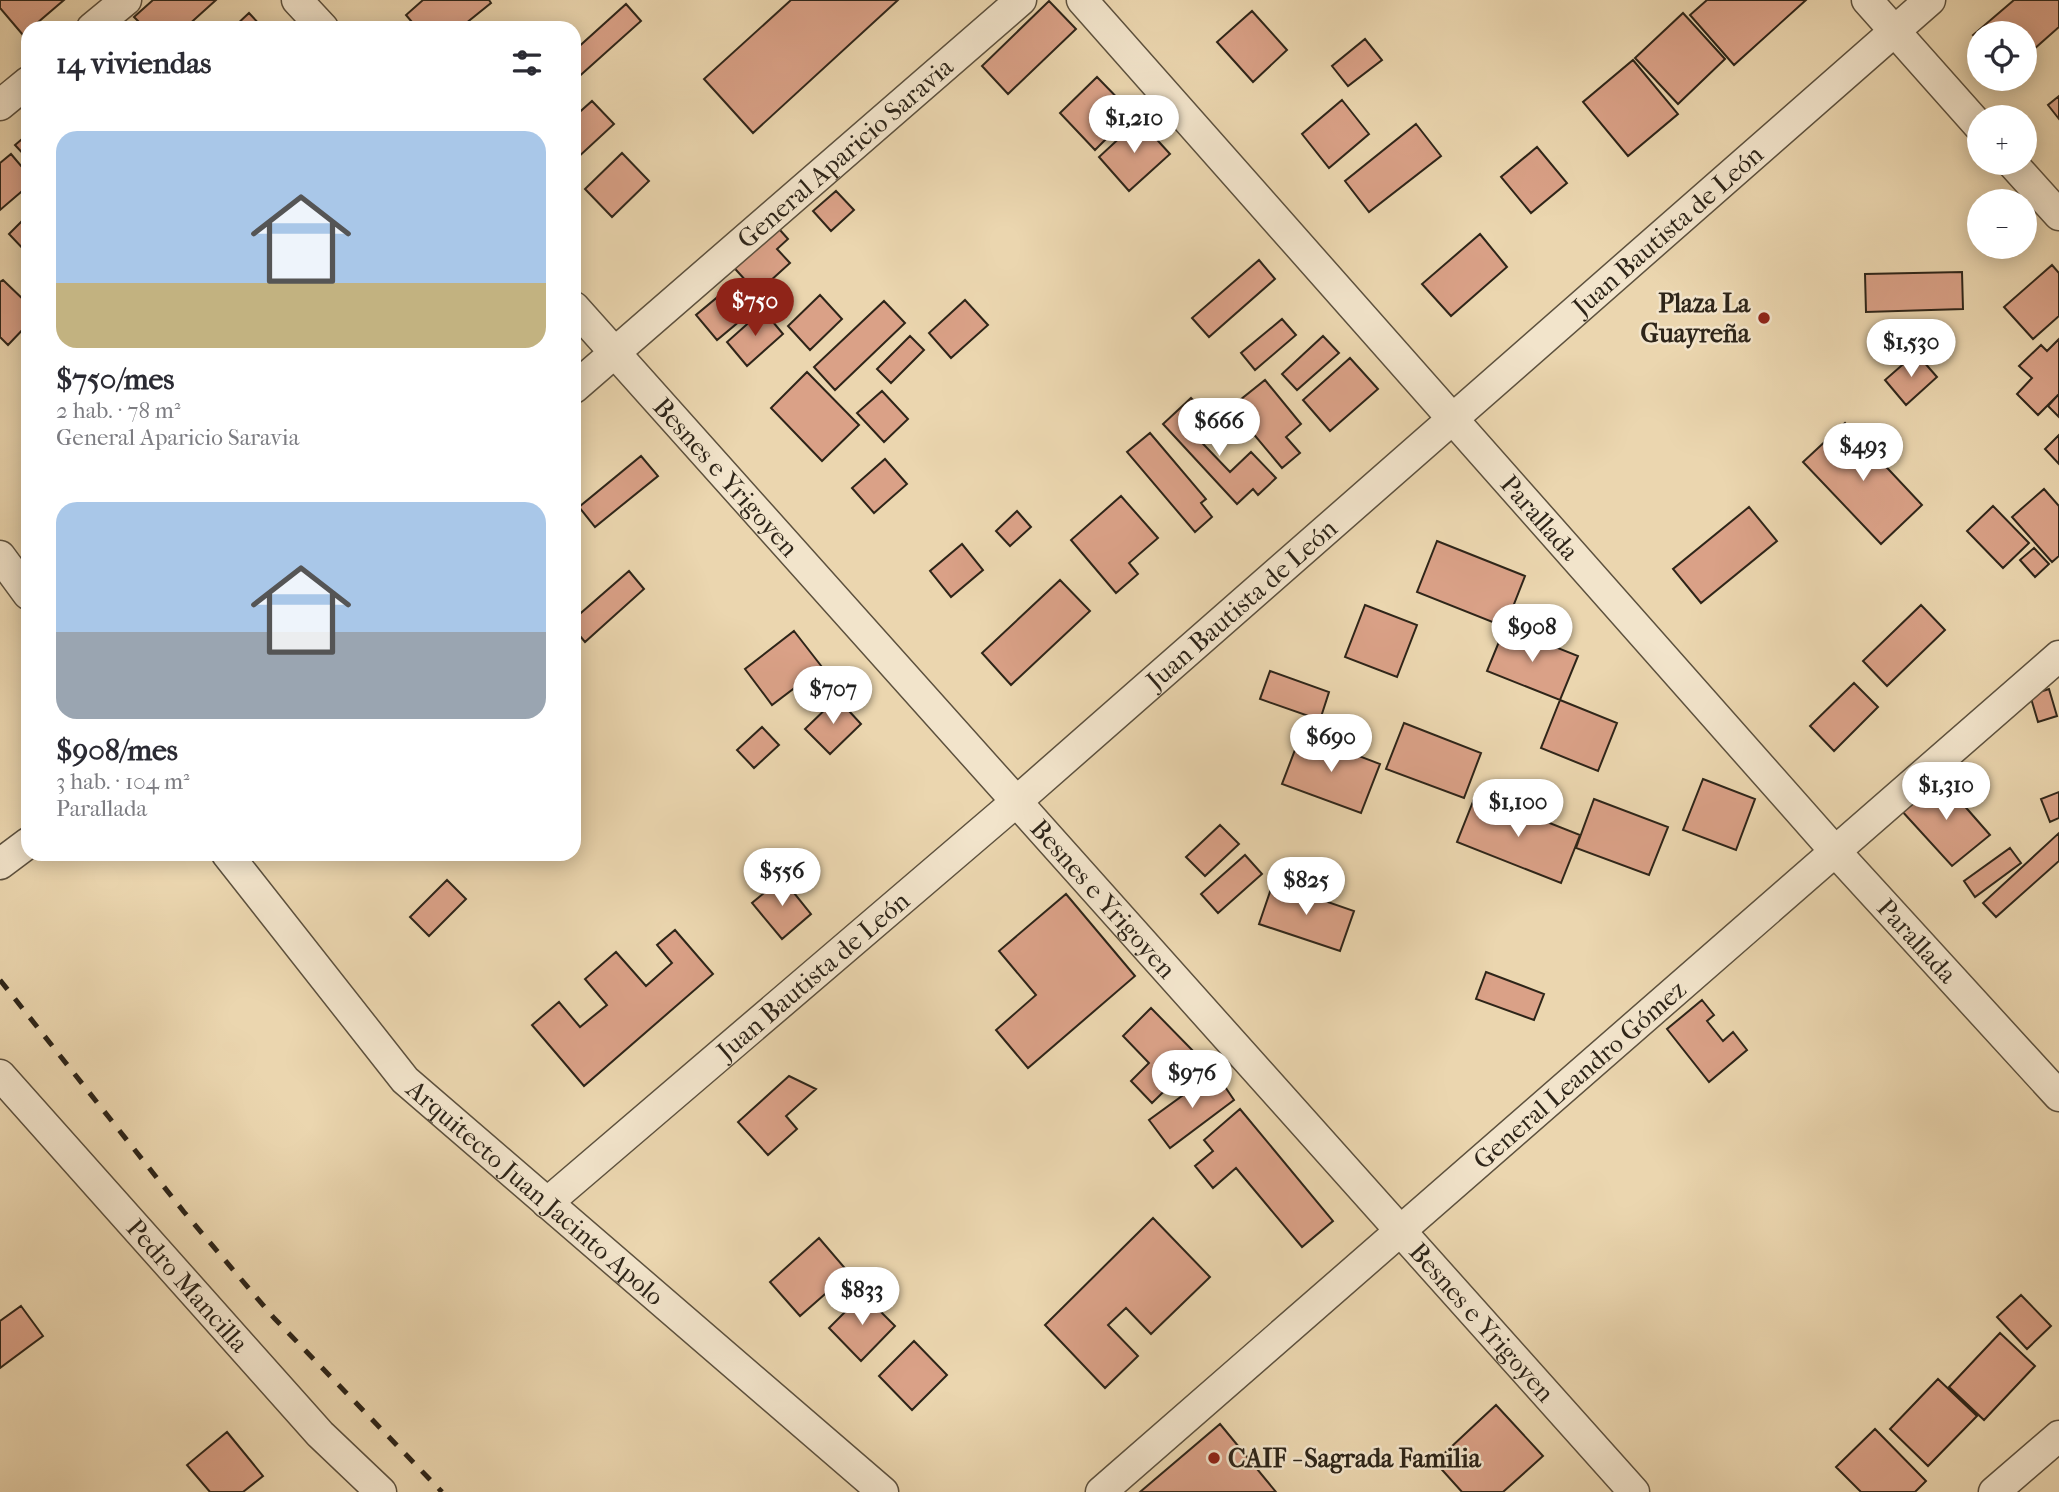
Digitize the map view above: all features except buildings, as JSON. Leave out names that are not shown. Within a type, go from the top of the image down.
[{"type":"street","points":[[100,21],[125,0]]},
{"type":"street","points":[[298,0],[317,21]]},
{"type":"street","name":"General Aparicio Saravia","points":[[581,382],[1021,0]]},
{"type":"street","name":"Parallada","points":[[1082,0],[1834,850],[2059,1096]]},
{"type":"street","points":[[1867,0],[1967,112]]},
{"type":"street","name":"Juan Bautista de León","points":[[547,1203],[1017,801],[1930,0]]},
{"type":"street","points":[[0,105],[21,88]]},
{"type":"street","points":[[2023,175],[2059,215]]},
{"type":"street","name":"Besnes e Yrigoyen","points":[[581,314],[1634,1492]]},
{"type":"street","points":[[0,556],[21,584]]},
{"type":"street","name":"General Leandro Gómez","points":[[1101,1492],[2059,656]]},
{"type":"street","points":[[0,864],[21,848]]},
{"type":"street","name":"Arquitecto Juan Jacinto Apolo","points":[[233,861],[405,1080],[883,1492]]},
{"type":"street","name":"Pedro Mancilla","points":[[0,1075],[320,1434],[381,1492]]},
{"type":"street","points":[[1994,1492],[2059,1436]]},
{"type":"railway","points":[[0,980],[184,1212],[274,1318],[442,1492]]},
{"type":"place","name":"Plaza La Guayreña","points":[[1764,318]]},
{"type":"place","name":"CAIF - Sagrada Familia","points":[[1214,1458]]}]
